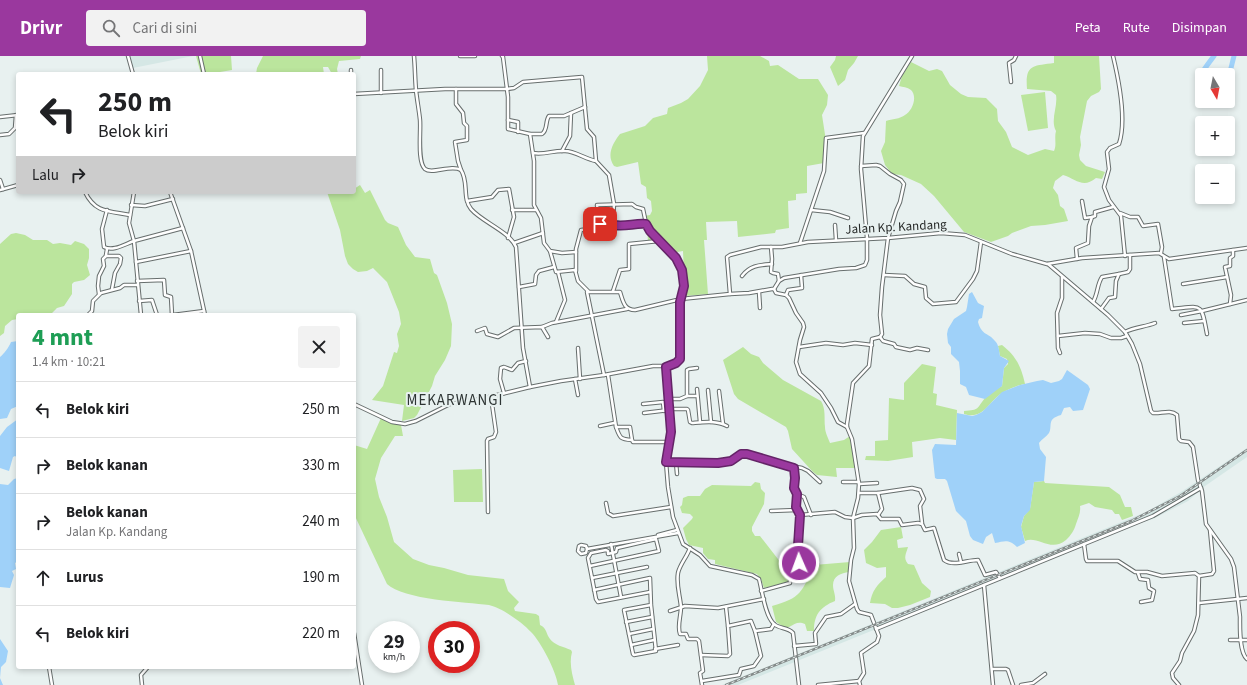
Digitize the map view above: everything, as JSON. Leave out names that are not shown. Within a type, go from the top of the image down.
[{"type":"street","points":[[128,56],[132,72]]},
{"type":"street","points":[[200,56],[204,72]]},
{"type":"street","points":[[414,56],[420,126],[420,151],[424,167],[429,171],[457,168],[462,172]]},
{"type":"street","points":[[460,56],[475,56]]},
{"type":"street","points":[[502,56],[508,100],[508,129],[530,134],[542,134],[549,116],[571,114],[585,107]]},
{"type":"street","points":[[779,280],[838,269],[852,269],[863,266],[866,263],[867,238],[861,166],[864,133],[912,56]]},
{"type":"street","points":[[1011,82],[1009,62],[1014,60],[1016,56]]},
{"type":"street","points":[[1113,56],[1121,98],[1122,122],[1119,144],[1110,148],[1107,152],[1109,169],[1104,188],[1105,193],[1113,207],[1120,213],[1130,217],[1138,217],[1143,226],[1158,224],[1162,247],[1161,253],[1164,257],[1172,309],[1195,306],[1199,308],[1202,311],[1207,334]]},
{"type":"street","points":[[381,70],[381,93]]},
{"type":"street","points":[[356,94],[456,89],[507,89],[514,88],[523,82],[582,77],[587,129],[594,137],[596,161],[609,176],[614,204],[613,221],[609,224],[592,224]]},
{"type":"street","points":[[456,89],[456,104],[463,113],[464,123],[467,126],[467,140],[455,142],[458,161],[465,178],[467,201],[475,212],[491,223],[514,243],[516,247],[523,348],[530,387]]},
{"type":"street","points":[[562,151],[570,136],[571,114]]},
{"type":"street","points":[[0,117],[16,115]]},
{"type":"street","points":[[508,120],[518,122],[518,132]]},
{"type":"street","points":[[0,135],[9,134],[15,128],[16,122]]},
{"type":"street","points":[[800,243],[824,171],[826,138],[864,133]]},
{"type":"street","points":[[530,134],[533,153],[536,210],[540,216],[544,243],[550,251],[555,271],[558,272],[565,300],[556,322]]},
{"type":"street","points":[[533,153],[543,154],[569,151],[587,159],[596,161]]},
{"type":"street","points":[[861,166],[876,164],[901,180],[904,184],[900,202],[888,238],[880,311],[882,334],[880,337]]},
{"type":"street","points":[[0,180],[1,190],[16,186]]},
{"type":"street","points":[[467,201],[492,197],[499,190],[509,189],[514,217],[508,238]]},
{"type":"street","points":[[86,194],[93,205],[130,215]]},
{"type":"street","points":[[134,194],[129,226],[134,241],[141,313]]},
{"type":"street","points":[[171,194],[191,251],[204,311],[188,313]]},
{"type":"street","points":[[131,205],[142,206],[173,199]]},
{"type":"street","points":[[1082,201],[1085,218],[1092,217]]},
{"type":"street","points":[[356,405],[392,422],[405,424],[416,421],[450,404],[491,397],[530,387],[606,375],[653,366],[666,367],[676,363],[680,359],[681,299],[684,286],[680,266],[672,253],[650,231],[646,224],[643,209],[632,204],[596,205],[598,216],[590,229],[581,230],[576,252],[577,279],[587,292],[606,375],[615,424],[619,436],[622,439],[632,440],[634,442],[670,442]]},
{"type":"street","points":[[1077,259],[1076,248],[1088,243],[1088,226],[1092,217],[1095,216],[1095,211],[1113,207]]},
{"type":"street","points":[[99,294],[99,277],[104,266],[103,259],[106,256],[107,249],[104,246],[102,229],[107,210]]},
{"type":"street","points":[[512,210],[536,210]]},
{"type":"street","points":[[811,210],[830,212],[848,218]]},
{"type":"street","points":[[1120,213],[1125,256]]},
{"type":"street","points":[[611,222],[614,225],[623,226],[638,223],[646,224]]},
{"type":"street","points":[[835,225],[836,240]]},
{"type":"street","points":[[107,249],[183,228]]},
{"type":"street","points":[[514,243],[543,233]]},
{"type":"street","name":"Jalan Kp. Kandang","points":[[730,294],[727,257],[758,248],[782,247],[800,243],[888,238],[941,233],[965,235],[1012,254],[1047,264],[1077,259],[1161,253]]},
{"type":"street","points":[[613,291],[620,270],[629,269],[629,244],[660,240]]},
{"type":"street","points":[[884,275],[905,276],[914,284],[925,287],[926,298],[933,304],[956,302],[977,271],[982,242]]},
{"type":"street","points":[[477,331],[485,328],[487,334],[498,337],[512,329],[542,327],[556,322],[627,309],[635,310],[681,299],[759,292],[774,289],[779,280],[778,274],[773,274],[771,272],[771,247]]},
{"type":"street","points":[[1164,257],[1168,259],[1247,248]]},
{"type":"street","points":[[1230,304],[1231,295],[1225,267],[1230,266],[1230,258],[1233,256],[1233,250]]},
{"type":"street","points":[[136,262],[191,251]]},
{"type":"street","points":[[550,251],[562,253],[576,252]]},
{"type":"street","points":[[1093,302],[1102,277],[1128,272],[1130,269],[1130,255]]},
{"type":"street","points":[[106,256],[119,256],[122,258],[114,273],[112,289]]},
{"type":"street","points":[[742,276],[753,266],[772,264]]},
{"type":"street","points":[[1047,264],[1093,302],[1125,332],[1140,364],[1153,413],[1172,412],[1177,415],[1179,439],[1181,441],[1189,442],[1193,447],[1206,522],[1231,559],[1234,567],[1241,640],[1244,657],[1247,659]]},
{"type":"street","points":[[519,287],[534,285],[536,283],[536,275],[539,271],[554,267]]},
{"type":"street","points":[[558,272],[576,271]]},
{"type":"street","points":[[1101,309],[1109,298],[1115,297],[1116,281],[1119,274]]},
{"type":"street","points":[[786,295],[788,290],[802,288],[801,275]]},
{"type":"street","points":[[1060,353],[1058,348],[1057,313],[1062,298],[1062,276]]},
{"type":"street","points":[[1183,284],[1227,277]]},
{"type":"street","points":[[137,281],[164,280],[166,294],[171,297],[173,313]]},
{"type":"street","points":[[90,313],[92,311],[93,301],[99,294],[124,285],[137,285]]},
{"type":"street","points":[[774,289],[776,292],[786,295],[789,298],[796,313],[804,323],[796,362],[800,374],[821,393],[838,422],[847,427]]},
{"type":"street","points":[[587,292],[620,292],[624,305],[627,309]]},
{"type":"street","points":[[759,292],[760,308]]},
{"type":"street","points":[[139,301],[152,300],[156,313]]},
{"type":"street","points":[[1181,315],[1247,300]]},
{"type":"street","points":[[1184,324],[1204,321]]},
{"type":"street","points":[[1125,332],[1155,323]]},
{"type":"street","points":[[542,327],[548,337]]},
{"type":"street","points":[[1058,336],[1085,333],[1118,338],[1127,336]]},
{"type":"street","points":[[860,685],[859,681],[864,672],[861,653],[874,645],[878,640],[879,633],[871,616],[857,611],[849,583],[851,560],[854,548],[853,518],[859,493],[859,483],[852,439],[847,427],[853,383],[870,366],[872,338],[880,337]]},
{"type":"street","points":[[880,337],[883,341],[894,344],[896,347],[903,349],[910,350],[917,348],[928,350]]},
{"type":"street","points":[[799,347],[826,343],[843,345],[855,343],[872,345]]},
{"type":"street","points":[[578,348],[580,379]]},
{"type":"street","points":[[504,393],[500,379],[501,368],[504,367],[512,370],[518,364],[526,361]]},
{"type":"street","points":[[666,367],[669,399],[670,442],[666,462],[667,483],[671,507],[678,531],[684,545],[700,555],[710,566],[752,575],[758,578],[770,620],[774,624],[791,631],[800,685]]},
{"type":"street","points":[[687,396],[688,369],[697,368]]},
{"type":"street","points":[[575,379],[578,395]]},
{"type":"street","points":[[697,389],[700,422]]},
{"type":"street","points":[[708,390],[711,422]]},
{"type":"street","points":[[719,391],[723,424]]},
{"type":"street","points":[[669,399],[680,399],[687,396],[696,396]]},
{"type":"street","points":[[488,512],[487,442],[488,439],[494,437],[496,434],[491,397]]},
{"type":"street","points":[[643,404],[663,402],[664,411]]},
{"type":"street","points":[[644,413],[687,408],[690,422],[693,424],[700,422],[711,422],[727,426]]},
{"type":"street","points":[[600,426],[615,424]]},
{"type":"street","points":[[615,424],[617,428],[630,428],[632,440]]},
{"type":"street","points":[[666,462],[718,463],[731,461],[741,454],[747,454],[794,468],[802,468],[810,472],[820,482]]},
{"type":"street","points":[[676,462],[677,474]]},
{"type":"street","points":[[761,591],[790,583],[790,572],[798,570],[800,515],[796,507],[797,494],[794,488],[794,468]]},
{"type":"street","points":[[843,482],[877,484]]},
{"type":"street","points":[[859,493],[878,493],[912,488],[920,490],[924,498],[920,506],[922,524],[926,530],[934,528],[944,560],[950,564],[978,560],[985,574],[996,572],[1000,578]]},
{"type":"street","points":[[876,629],[1153,516],[1201,488]]},
{"type":"street","points":[[878,493],[882,509],[878,515]]},
{"type":"street","points":[[797,494],[804,497],[811,515]]},
{"type":"street","points":[[606,503],[608,514],[613,516],[671,507]]},
{"type":"street","points":[[771,511],[797,510]]},
{"type":"street","points":[[800,515],[835,512],[845,517],[853,518],[862,515],[874,514],[878,515],[881,519],[899,519],[902,525],[922,524]]},
{"type":"street","points":[[1084,544],[1087,561],[1118,561],[1132,571],[1138,573],[1147,572],[1165,576],[1195,573],[1199,576],[1212,574],[1214,571],[1210,530]]},
{"type":"street","points":[[587,548],[658,536],[660,534],[678,531]]},
{"type":"street","points":[[590,566],[659,551],[656,539],[617,548],[616,552],[612,554]]},
{"type":"street","points":[[610,544],[621,598]]},
{"type":"street","points":[[690,548],[679,569],[678,577],[681,607],[679,631],[680,634],[686,634],[688,639],[697,638],[699,640],[702,685]]},
{"type":"street","points":[[612,554],[608,554],[608,551],[606,550],[591,553],[588,558],[596,600],[598,602],[650,592]]},
{"type":"street","points":[[960,554],[961,562]]},
{"type":"street","points":[[799,563],[814,568],[817,564]]},
{"type":"street","points":[[592,578],[647,567]]},
{"type":"street","points":[[1138,573],[1140,578],[1148,580],[1150,588],[1154,592],[1152,600],[1140,602]]},
{"type":"street","points":[[1179,685],[1173,678],[1172,673],[1180,662],[1182,654],[1194,631],[1198,615],[1199,576]]},
{"type":"street","points":[[594,590],[650,578],[651,605],[656,651],[634,655],[624,610],[651,605]]},
{"type":"street","points":[[984,585],[994,685]]},
{"type":"street","points":[[1199,603],[1247,598]]},
{"type":"street","points":[[670,611],[681,607],[697,606],[718,608],[764,600]]},
{"type":"street","points":[[794,646],[816,644],[815,634],[826,617],[841,614],[855,604]]},
{"type":"street","points":[[701,655],[728,656],[730,654],[726,607]]},
{"type":"street","points":[[626,622],[652,617]]},
{"type":"street","points":[[701,681],[739,675],[741,669],[754,666],[761,656],[756,631],[751,621],[728,626]]},
{"type":"street","points":[[756,631],[771,629],[774,624]]},
{"type":"street","points":[[629,634],[653,629]]},
{"type":"street","points":[[631,645],[654,640]]},
{"type":"street","points":[[1230,640],[1247,640]]},
{"type":"street","points":[[655,648],[678,645]]},
{"type":"street","points":[[356,646],[362,685]]},
{"type":"street","points":[[49,669],[52,685]]},
{"type":"street","points":[[142,685],[141,675],[146,669]]},
{"type":"street","points":[[993,669],[1008,670],[1013,685]]},
{"type":"street","points":[[1021,685],[1033,683],[1045,674]]},
{"type":"street","points":[[818,685],[859,681]]},
{"type":"shaded area","points":[[129,56],[193,56],[133,68]]},
{"type":"shaded area","points":[[1247,448],[1247,457],[1205,486],[1188,501],[1153,519],[1133,525],[738,685],[722,685],[1146,512],[1181,492]]},
{"type":"green space","points":[[196,56],[231,56],[232,70],[220,72],[200,72]]},
{"type":"green space","points":[[263,56],[361,56],[360,59],[339,61],[338,72],[331,72],[328,67],[323,67],[324,72],[256,72]]},
{"type":"green space","points":[[707,56],[760,56],[769,61],[770,66],[778,65],[799,79],[818,79],[828,95],[827,105],[822,115],[826,141],[824,163],[807,166],[807,193],[796,194],[796,200],[788,201],[789,228],[776,230],[775,233],[738,237],[737,221],[706,222],[707,240],[704,240],[708,294],[685,296],[683,251],[672,253],[659,242],[648,241],[647,229],[643,224],[644,216],[650,215],[652,211],[651,201],[647,198],[646,187],[641,184],[638,162],[617,167],[614,166],[611,158],[611,149],[620,134],[645,126],[653,118],[667,114],[668,108],[688,99],[700,86],[708,70]]},
{"type":"green space","points":[[836,56],[858,56],[848,70],[845,80],[838,86],[830,67]]},
{"type":"green space","points":[[1054,56],[1099,56],[1101,89],[1087,101],[1080,137],[1081,145],[1079,155],[1080,160],[1086,166],[1105,172],[1102,179],[1096,178],[1087,183],[1080,182],[1063,175],[1055,181],[1053,188],[1058,195],[1060,206],[1064,209],[1068,221],[1031,226],[991,242],[964,232],[934,196],[921,184],[901,175],[892,174],[885,165],[881,151],[885,142],[886,121],[898,118],[908,113],[913,104],[914,96],[911,90],[899,86],[902,76],[911,62],[929,71],[937,69],[942,71],[950,85],[961,94],[968,97],[986,98],[997,109],[998,121],[1006,132],[1012,147],[1028,155],[1045,149],[1054,151],[1056,131],[1054,127],[1054,118],[1056,95],[1051,91],[1027,89],[1027,75],[1032,68],[1036,66],[1054,63]]},
{"type":"green space","points":[[1045,92],[1048,128],[1028,131],[1021,95]]},
{"type":"green space","points":[[360,185],[365,193],[370,190],[385,220],[388,223],[398,227],[406,245],[415,257],[430,259],[434,273],[437,275],[447,303],[452,324],[451,346],[445,360],[435,376],[432,386],[417,415],[414,418],[402,421],[404,405],[372,400],[383,386],[394,352],[397,353],[399,346],[397,334],[401,324],[399,312],[387,282],[373,268],[367,271],[358,272],[348,264],[340,230],[328,194],[356,194],[356,188]]},
{"type":"green space","points":[[16,233],[25,235],[33,240],[47,240],[53,244],[60,243],[71,245],[75,241],[84,244],[89,249],[87,265],[90,275],[84,280],[74,282],[72,284],[72,294],[64,306],[57,308],[52,313],[16,313],[16,319],[12,320],[5,326],[4,333],[0,336],[0,244],[11,234]]},
{"type":"green space","points":[[1002,345],[1011,353],[1017,362],[1022,372],[1025,384],[1013,387],[1002,393],[985,409],[976,415],[964,414],[964,411],[977,408],[988,394],[1002,386],[1004,368],[1008,364],[1007,359],[1000,356],[998,346]]},
{"type":"green space","points":[[743,347],[751,354],[759,357],[763,363],[783,380],[821,401],[824,410],[826,431],[830,443],[844,440],[850,436],[854,444],[858,468],[836,468],[837,477],[817,475],[792,449],[786,427],[738,399],[734,394],[723,360]]},
{"type":"green space","points":[[922,364],[936,367],[933,393],[937,394],[936,405],[957,410],[956,440],[940,438],[912,442],[913,457],[888,461],[865,460],[866,456],[875,456],[875,441],[888,440],[889,398],[904,400],[904,383]]},
{"type":"green space","points":[[381,418],[401,425],[403,436],[395,436],[381,458],[375,479],[379,497],[387,517],[394,542],[413,559],[429,565],[468,575],[504,579],[508,591],[519,602],[514,608],[515,611],[536,614],[539,616],[540,625],[545,629],[552,641],[571,650],[571,668],[575,685],[558,685],[551,665],[535,637],[527,628],[512,616],[500,609],[489,605],[406,594],[387,584],[356,518],[356,446],[367,449]]},
{"type":"green space","points":[[482,469],[483,502],[454,502],[453,470]]},
{"type":"green space","points":[[1044,481],[1045,483],[1109,487],[1120,495],[1125,507],[1131,507],[1133,516],[1122,520],[1119,514],[1115,514],[1112,510],[1095,507],[1089,503],[1080,506],[1079,515],[1071,535],[1060,544],[1055,545],[1034,540],[1025,541],[1021,527],[1024,516],[1030,509],[1034,482]]},
{"type":"green space","points":[[755,482],[760,483],[761,489],[765,493],[764,504],[752,527],[752,531],[755,536],[760,536],[788,572],[790,578],[789,582],[764,588],[761,579],[757,574],[715,564],[715,560],[708,559],[703,553],[703,548],[689,545],[683,528],[693,517],[690,514],[682,513],[680,507],[682,505],[683,498],[688,496],[700,496],[705,489],[712,485],[751,486]]},
{"type":"green space","points":[[901,527],[903,538],[897,540],[898,548],[908,547],[905,556],[906,562],[914,565],[922,583],[931,591],[930,597],[898,608],[892,608],[885,604],[870,603],[875,588],[886,577],[886,567],[877,568],[866,563],[864,550],[881,530]]},
{"type":"green space","points":[[850,562],[849,572],[840,574],[834,579],[833,585],[835,601],[825,606],[819,612],[815,620],[814,631],[807,631],[805,624],[803,623],[784,627],[776,622],[772,606],[795,597],[803,588],[814,565]]},
{"type":"water","points":[[972,292],[978,303],[984,306],[982,318],[979,319],[978,322],[981,330],[996,343],[999,348],[1000,356],[1009,361],[1004,368],[1002,386],[985,399],[969,395],[966,387],[960,384],[959,362],[951,354],[951,347],[948,343],[948,329],[954,319],[966,311],[969,294]]},
{"type":"water","points":[[16,341],[16,407],[11,409],[7,418],[0,419],[0,357],[11,342]]},
{"type":"water","points":[[1067,370],[1088,385],[1090,389],[1083,410],[1073,411],[1070,407],[1064,408],[1061,415],[1053,419],[1049,433],[1039,443],[1040,449],[1046,457],[1044,481],[1034,482],[1030,510],[1024,516],[1021,526],[1025,543],[1017,547],[1007,541],[995,543],[992,533],[986,537],[983,544],[973,540],[970,536],[966,521],[956,511],[947,481],[945,479],[935,478],[932,450],[935,444],[956,445],[957,413],[972,416],[976,415],[982,412],[1002,392],[1020,385],[1037,381],[1043,380],[1051,383],[1059,381],[1062,379]]},
{"type":"water","points":[[16,420],[16,457],[13,457],[9,471],[0,468],[0,436],[7,427]]},
{"type":"water","points":[[16,478],[16,569],[12,571],[14,575],[10,588],[0,587],[0,484],[8,485]]},
{"type":"water","points":[[0,639],[8,651],[6,662],[1,667],[0,678]]},
{"type":"water","points":[[0,678],[3,685],[0,685]]},
{"type":"waterway","points":[[1205,68],[1214,56]]},
{"type":"waterway","points":[[1231,68],[1234,56]]},
{"type":"railway","points":[[726,685],[1131,521],[1180,496],[1247,450]]},
{"type":"district","name":"MEKARWANGI","points":[[455,400]]},
{"type":"route","points":[[600,224],[609,224],[611,222],[614,225],[623,226],[638,223],[646,224],[647,228],[676,258],[682,270],[684,286],[680,300],[680,359],[678,362],[666,367],[671,432],[666,462],[700,464],[718,463],[731,461],[741,454],[747,454],[794,468],[794,488],[797,494],[796,507],[800,515],[798,546],[799,563]]}]
